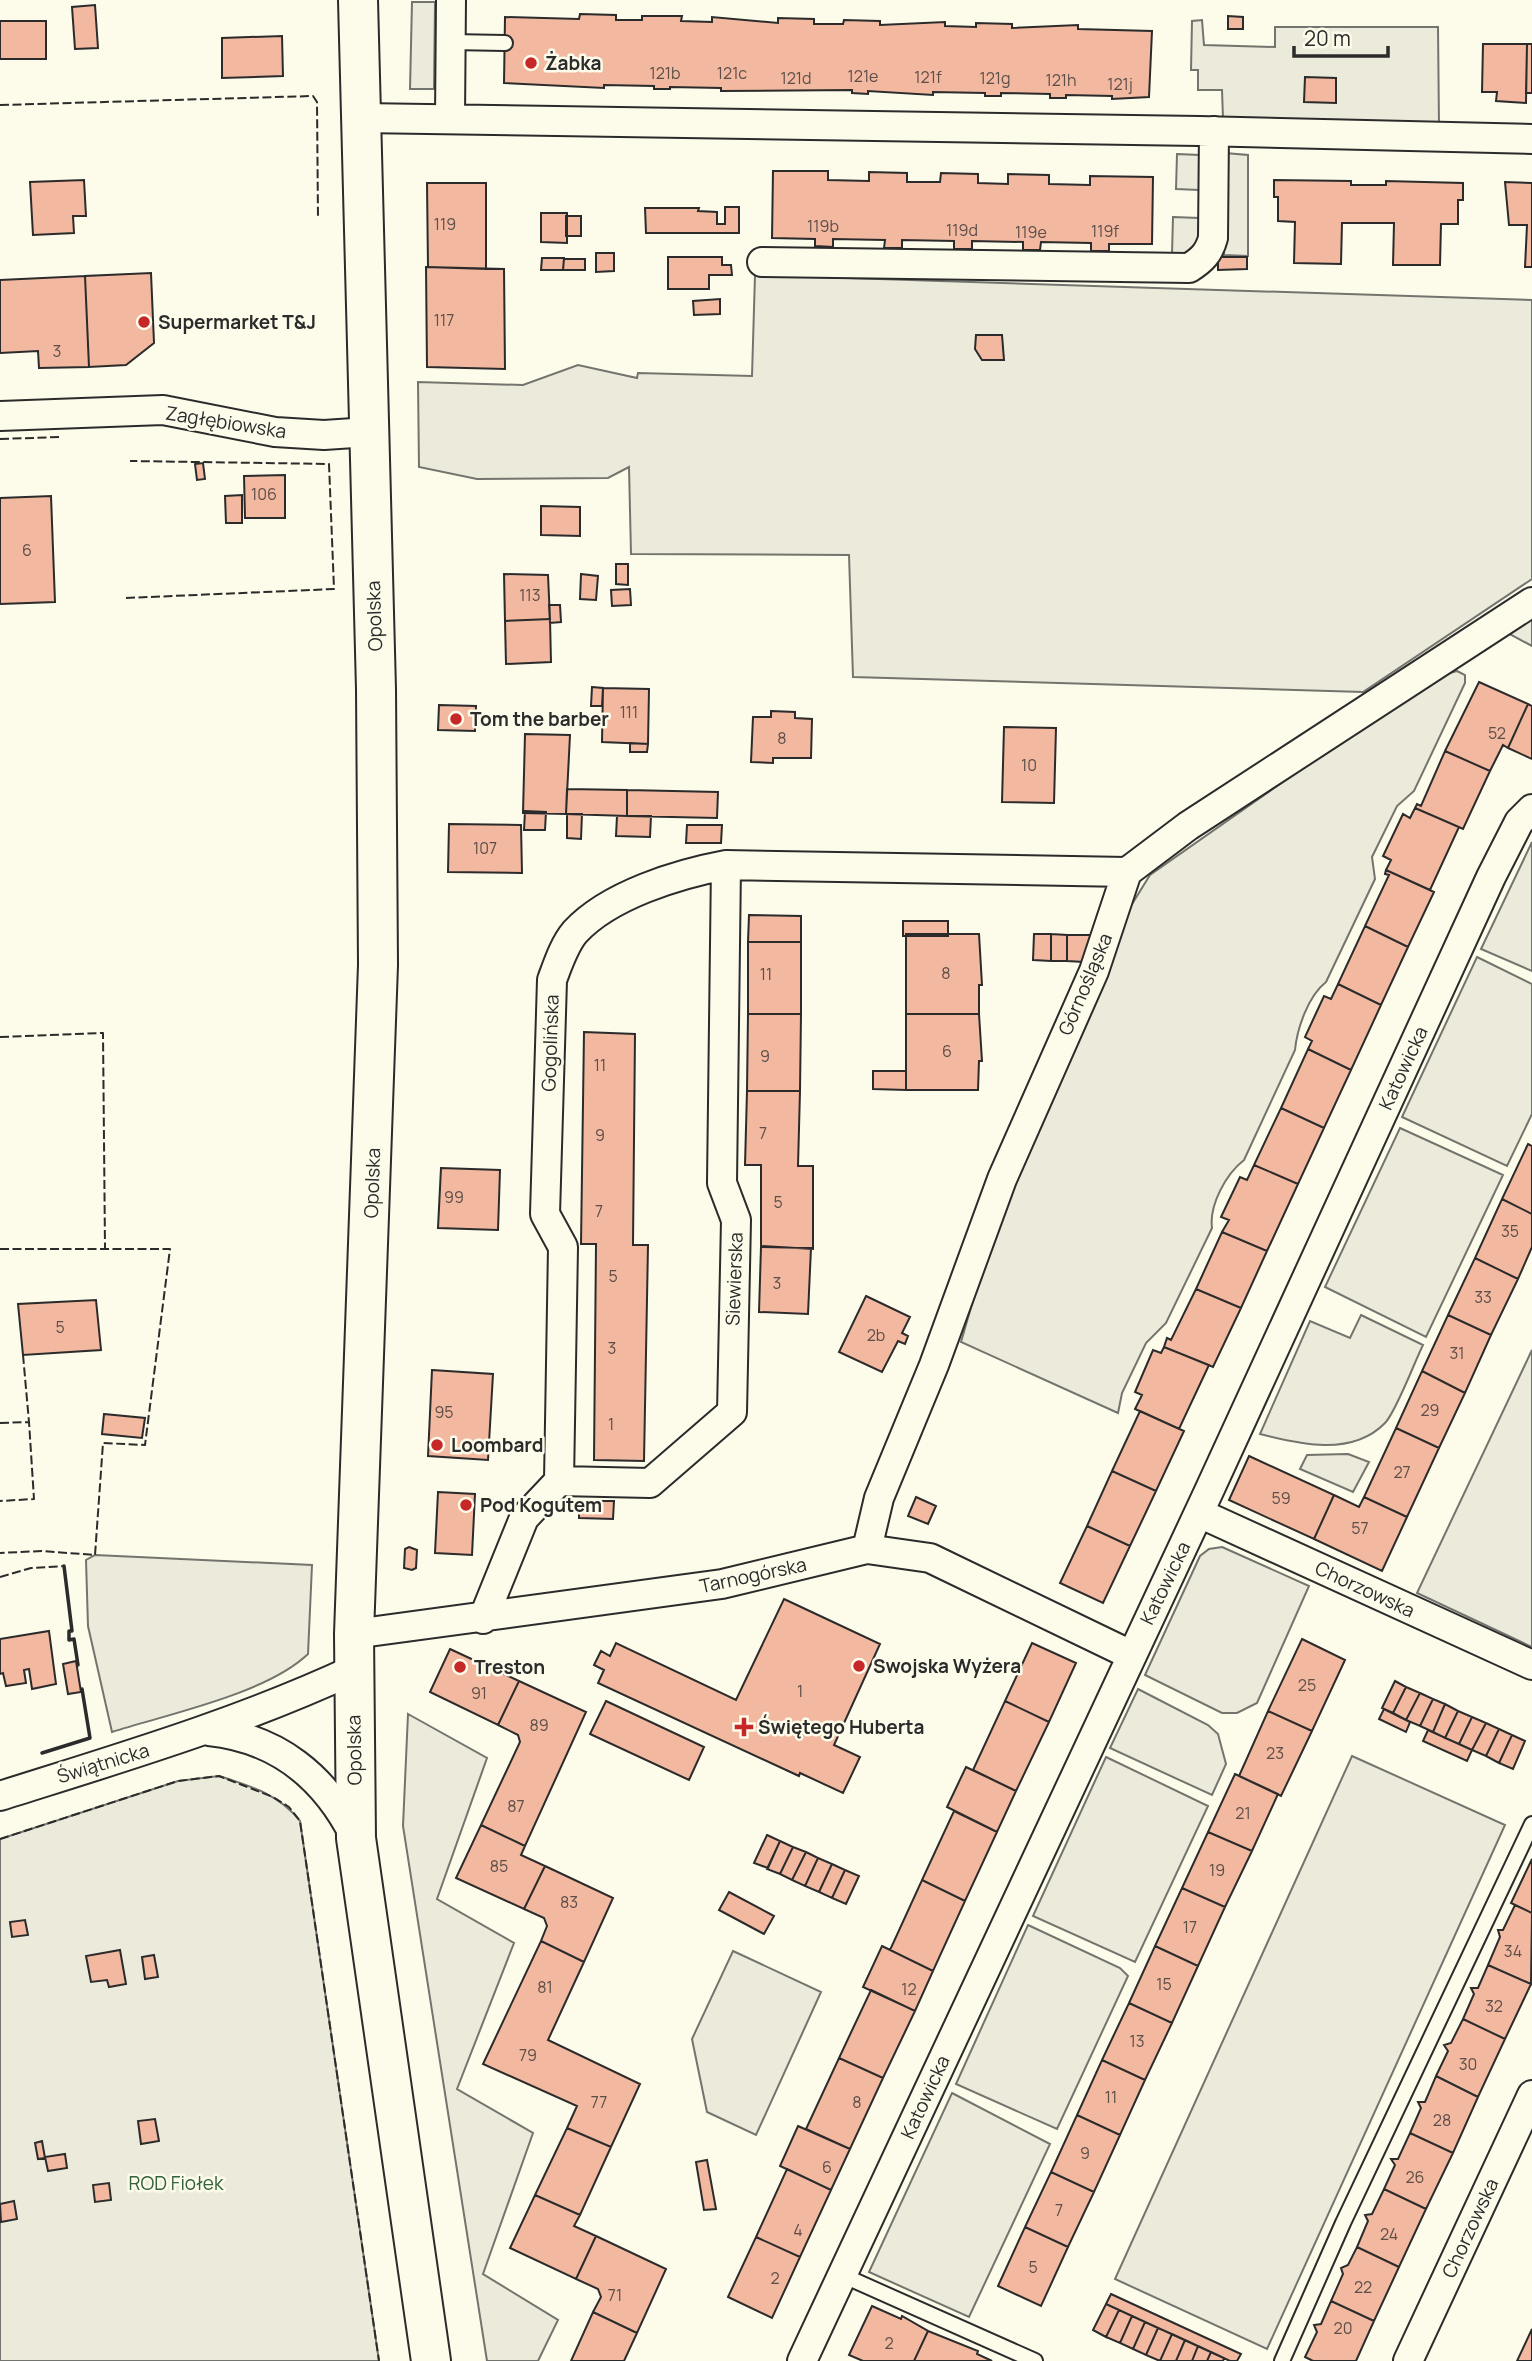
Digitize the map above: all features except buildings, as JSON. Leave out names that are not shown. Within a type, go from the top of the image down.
[{"type":"main road","name":"Opolska","points":[[358,0],[376,689],[378,965],[353,1652],[356,1838],[430,2361]]},
{"type":"street","points":[[450,117],[451,0]]},
{"type":"street","points":[[361,118],[450,117],[1532,139]]},
{"type":"street","points":[[762,262],[1189,268],[1201,260],[1213,238],[1214,131]]},
{"type":"street","name":"Zagłębiowska","points":[[0,416],[163,410],[275,432],[324,435],[369,432]]},
{"type":"street","points":[[1127,872],[1188,826],[1532,602]]},
{"type":"street","name":"Katowicka","points":[[802,2361],[1199,1513],[1491,877],[1519,822],[1532,808]]},
{"type":"street","name":"Gogolińska","points":[[558,1481],[563,1247],[545,1214],[552,980],[561,956],[575,932],[603,909],[681,873],[726,865],[1127,872]]},
{"type":"street","name":"Siewierska","points":[[558,1481],[650,1483],[732,1412],[736,1220],[722,1183],[726,865]]},
{"type":"street","name":"Górnośląska","points":[[867,1549],[879,1499],[934,1365],[1002,1179],[1094,971],[1127,872]]},
{"type":"street","points":[[483,1619],[524,1518],[558,1481]]},
{"type":"street","name":"Chorzowska","points":[[1199,1513],[1532,1665]]},
{"type":"street","name":"Tarnogórska","points":[[353,1652],[483,1619],[722,1584],[867,1549],[930,1558],[1131,1655]]},
{"type":"street","name":"Świątnicka","points":[[0,1796],[206,1731],[296,1696],[353,1652]]},
{"type":"street","name":"Świątnicka","points":[[206,1731],[239,1734],[265,1744],[310,1773],[344,1813],[356,1838]]},
{"type":"street","name":"Chorzowska","points":[[1408,2361],[1532,2095]]},
{"type":"lane","points":[[451,42],[505,43]]},
{"type":"lane","points":[[1282,2361],[1343,2224],[1532,1824]]},
{"type":"lane","points":[[842,2275],[1035,2361]]},
{"type":"green space","points":[[755,275],[1532,300],[1532,579],[1363,692],[853,677],[849,555],[631,554],[629,467],[608,478],[477,479],[419,467],[418,382],[523,385],[578,365],[637,378],[638,373],[752,376]]},
{"type":"green space","points":[[1532,615],[1532,646],[1504,631]]},
{"type":"green space","points":[[1457,671],[1465,675],[1465,683],[1414,791],[1397,806],[1372,857],[1375,879],[1326,982],[1309,1004],[1298,1032],[1295,1050],[1244,1160],[1231,1173],[1220,1191],[1213,1210],[1212,1228],[1166,1323],[1146,1343],[1122,1393],[1118,1413],[961,1342],[998,1214],[1129,909],[1150,875],[1431,678]]},
{"type":"green space","points":[[1532,842],[1532,971],[1481,949]]},
{"type":"green space","points":[[1477,957],[1532,984],[1532,1114],[1507,1166],[1402,1117]]},
{"type":"green space","points":[[1400,1128],[1503,1175],[1426,1337],[1325,1287]]},
{"type":"green space","points":[[1361,1315],[1423,1345],[1385,1423],[1372,1434],[1341,1444],[1308,1444],[1260,1434],[1310,1321],[1350,1338]]},
{"type":"green space","points":[[1532,1350],[1532,1647],[1417,1593]]},
{"type":"green space","points":[[1348,1454],[1369,1462],[1353,1492],[1300,1469],[1307,1455]]},
{"type":"green space","points":[[1222,1547],[1309,1586],[1257,1703],[1237,1713],[1222,1713],[1145,1675],[1200,1556],[1209,1549]]},
{"type":"green space","points":[[95,1555],[312,1565],[308,1654],[268,1681],[242,1692],[112,1732],[88,1626],[86,1560]]},
{"type":"green space","points":[[1138,1689],[1208,1725],[1218,1734],[1226,1764],[1212,1795],[1110,1748]]},
{"type":"green space","points":[[408,1714],[487,1758],[437,1899],[514,1943],[457,2089],[533,2133],[483,2274],[558,2320],[538,2361],[487,2361],[403,1826]]},
{"type":"green space","points":[[1352,1756],[1505,1825],[1267,2349],[1115,2279]]},
{"type":"green space","points":[[1106,1757],[1208,1806],[1135,1962],[1033,1916]]},
{"type":"green space","name":"ROD Fiołek","points":[[219,1776],[273,1798],[300,1821],[379,2361],[0,2361],[0,1839],[178,1781]]},
{"type":"green space","points":[[1028,1925],[1120,1968],[1128,1976],[1057,2129],[956,2084]]},
{"type":"green space","points":[[733,1951],[821,1992],[756,2135],[707,2112],[692,2039]]},
{"type":"green space","points":[[952,2093],[1050,2144],[969,2317],[869,2272]]},
{"type":"shaded area","points":[[412,2],[435,2],[434,89],[410,89]]},
{"type":"shaded area","points":[[1202,20],[1204,45],[1275,47],[1275,27],[1438,27],[1439,126],[1223,119],[1222,90],[1198,90],[1198,70],[1191,70],[1192,21]]},
{"type":"shaded area","points":[[1225,153],[1248,155],[1248,256],[1224,255]]},
{"type":"shaded area","points":[[1177,154],[1200,155],[1199,190],[1176,189]]},
{"type":"shaded area","points":[[1173,217],[1199,218],[1198,254],[1172,254]]},
{"type":"fence","points":[[0,105],[313,96],[317,102],[318,219]]},
{"type":"fence","points":[[0,439],[61,437]]},
{"type":"fence","points":[[126,598],[334,589],[329,464],[130,461]]},
{"type":"fence","points":[[0,1037],[103,1033],[105,1248]]},
{"type":"fence","points":[[0,1249],[170,1249],[145,1445],[103,1443],[95,1555],[42,1551],[0,1553]]},
{"type":"fence","points":[[23,1355],[29,1422]]},
{"type":"fence","points":[[0,1423],[29,1422],[34,1499],[0,1501]]},
{"type":"fence","points":[[0,1577],[31,1568],[64,1566]]},
{"type":"fence","points":[[0,1839],[178,1781],[219,1776],[273,1797],[289,1807],[300,1821],[379,2361]]},
{"type":"wall","points":[[64,1566],[72,1631],[69,1631],[69,1640],[74,1639],[78,1665]]},
{"type":"wall","points":[[42,1753],[90,1738],[82,1689]]},
{"type":"place","name":"Żabka","points":[[531,63]]},
{"type":"place","name":"Supermarket T&J","points":[[144,322]]},
{"type":"place","name":"Tom the barber","points":[[456,719]]},
{"type":"place","name":"Loombard","points":[[437,1445]]},
{"type":"place","name":"Pod Kogutem","points":[[466,1505]]},
{"type":"place","name":"Swojska Wyżera","points":[[859,1666]]},
{"type":"place","name":"Treston","points":[[460,1667]]},
{"type":"place","name":"Świętego Huberta","points":[[744,1727]]}]
